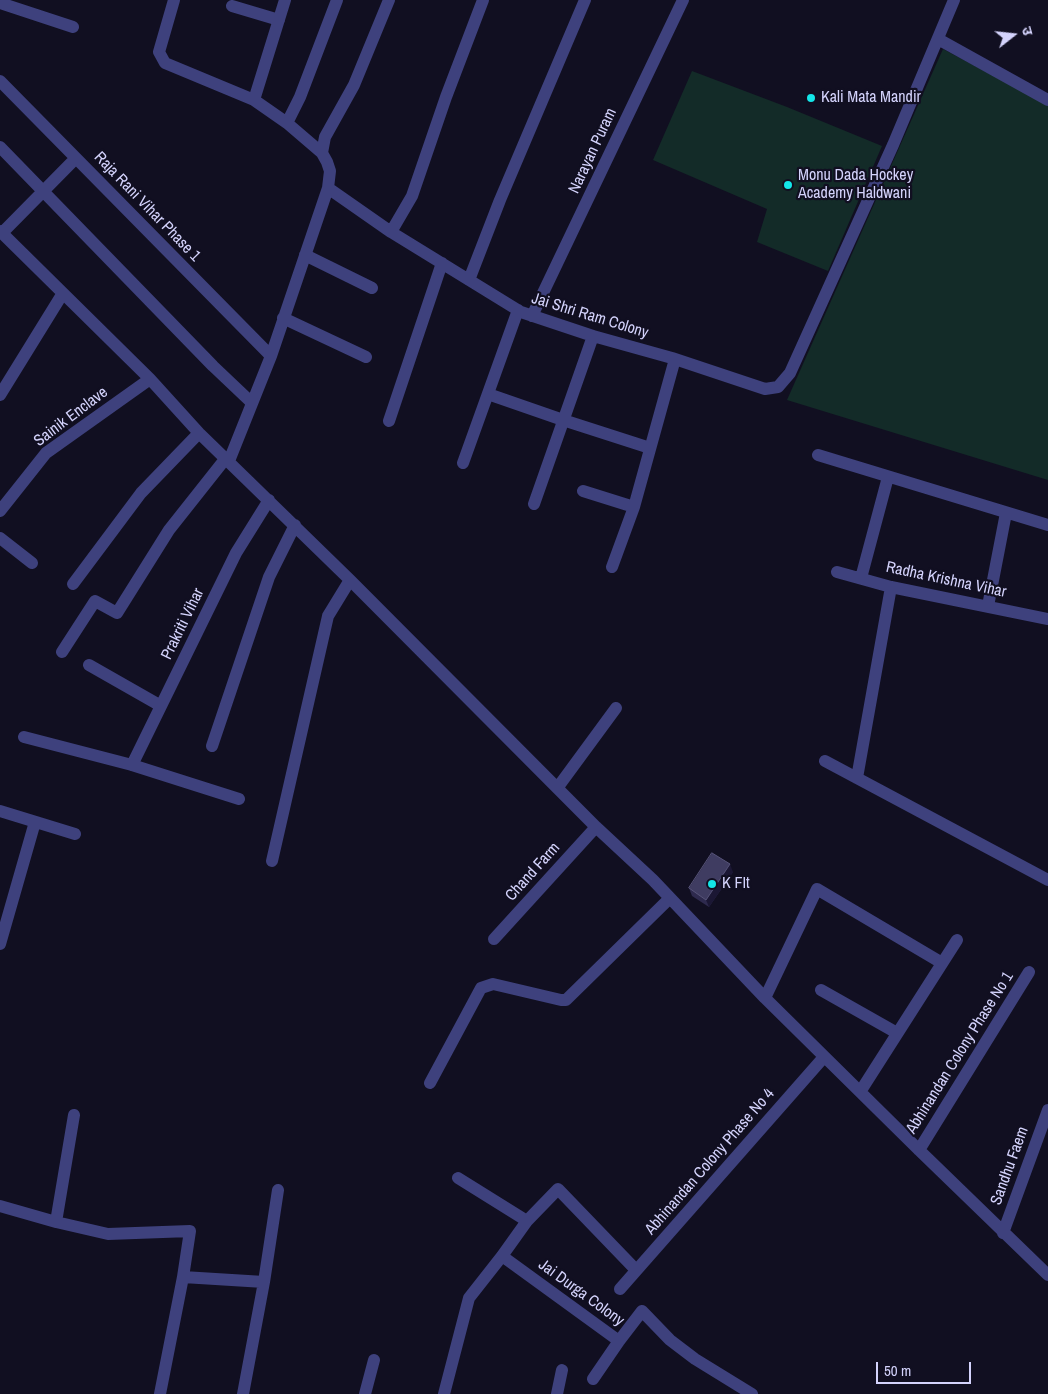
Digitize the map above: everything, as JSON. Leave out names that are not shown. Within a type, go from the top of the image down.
[{"type":"street","points":[[62,652],[95,601],[117,613],[169,530],[228,460],[271,356],[328,188],[330,171],[322,153],[287,123],[254,100],[164,63],[159,52],[174,0]]},
{"type":"street","points":[[254,100],[285,0]]},
{"type":"street","points":[[287,123],[300,96],[337,0]]},
{"type":"street","points":[[322,153],[325,137],[354,85],[389,0]]},
{"type":"street","points":[[391,232],[412,196],[446,97],[483,0]]},
{"type":"street","points":[[469,280],[500,200],[585,0]]},
{"type":"street","name":"Narayan Puram","points":[[532,316],[683,0]]},
{"type":"street","name":"Jai Shri Ram Colony","points":[[328,188],[391,232],[518,310],[593,336],[675,359],[765,389],[778,387],[790,373],[893,145],[954,0]]},
{"type":"street","points":[[0,3],[73,27]]},
{"type":"street","points":[[232,6],[278,20]]},
{"type":"street","points":[[938,39],[1048,100]]},
{"type":"street","name":"Raja Rani Vihar Phase 1","points":[[0,82],[271,356]]},
{"type":"street","points":[[0,147],[148,300],[252,403]]},
{"type":"street","points":[[76,158],[1,232],[150,379],[199,433],[350,580],[596,827],[653,880],[824,1057],[1048,1275]]},
{"type":"street","points":[[305,255],[372,288]]},
{"type":"street","points":[[390,421],[442,263]]},
{"type":"street","points":[[0,395],[63,293]]},
{"type":"street","points":[[463,463],[518,310]]},
{"type":"street","points":[[284,318],[366,357]]},
{"type":"street","points":[[534,504],[593,336]]},
{"type":"street","points":[[612,567],[634,507],[675,359]]},
{"type":"street","name":"Sainik Enclave","points":[[0,511],[46,453],[150,379]]},
{"type":"street","points":[[488,394],[650,448]]},
{"type":"street","points":[[73,584],[141,493],[199,433]]},
{"type":"street","points":[[818,455],[1048,525]]},
{"type":"street","points":[[862,578],[888,476]]},
{"type":"street","points":[[583,491],[634,507]]},
{"type":"street","name":"Prakriti Vihar","points":[[132,766],[236,553],[269,500]]},
{"type":"street","points":[[988,606],[1006,513]]},
{"type":"street","points":[[212,746],[269,577],[294,526]]},
{"type":"street","points":[[0,538],[32,563]]},
{"type":"street","name":"Radha Krishna Vihar","points":[[837,572],[891,587],[1048,619]]},
{"type":"street","points":[[272,861],[328,616],[350,580]]},
{"type":"street","points":[[856,778],[891,587]]},
{"type":"street","points":[[89,665],[162,706]]},
{"type":"street","points":[[558,787],[616,708]]},
{"type":"street","points":[[24,737],[132,766],[239,799]]},
{"type":"street","points":[[825,761],[1048,880]]},
{"type":"street","points":[[0,812],[75,834]]},
{"type":"street","points":[[0,944],[34,822]]},
{"type":"street","name":"Chand Farm","points":[[494,939],[596,827]]},
{"type":"street","points":[[765,998],[817,889],[942,963]]},
{"type":"street","points":[[430,1083],[481,988],[493,984],[566,1000],[670,898]]},
{"type":"street","points":[[860,1092],[957,940]]},
{"type":"street","name":"Abhinandan Colony Phase No 1","points":[[919,1150],[1029,972]]},
{"type":"street","points":[[821,990],[898,1033]]},
{"type":"street","name":"Abhinandan Colony Phase No 4","points":[[620,1289],[824,1057]]},
{"type":"street","name":"Sandhu Faem","points":[[1003,1233],[1048,1110]]},
{"type":"street","points":[[56,1222],[74,1115]]},
{"type":"street","points":[[458,1178],[527,1221]]},
{"type":"street","points":[[444,1394],[468,1298],[527,1221],[558,1189],[636,1270]]},
{"type":"street","points":[[243,1394],[264,1282],[278,1190]]},
{"type":"street","points":[[0,1206],[108,1234],[190,1230],[183,1277],[160,1394]]},
{"type":"street","name":"Jai Durga Colony","points":[[502,1256],[619,1341],[642,1311],[670,1340],[695,1359],[752,1394]]},
{"type":"street","points":[[183,1277],[264,1282]]},
{"type":"street","points":[[593,1379],[619,1341]]},
{"type":"street","points":[[365,1394],[374,1360]]},
{"type":"street","points":[[557,1394],[562,1370]]},
{"type":"green space","points":[[943,49],[1048,105],[1048,480],[787,400]]},
{"type":"green space","name":"Monu Dada Hockey Academy Haldwani","points":[[692,71],[882,146],[828,271],[757,242],[767,209],[653,160]]},
{"type":"building","name":"K FIt","points":[[712,853],[730,864],[706,900],[689,888]]},
{"type":"place","name":"Kali Mata Mandir","points":[[811,98]]},
{"type":"place","name":"Monu Dada Hockey Academy Haldwani","points":[[788,185]]},
{"type":"place","name":"K FIt","points":[[712,884]]}]
